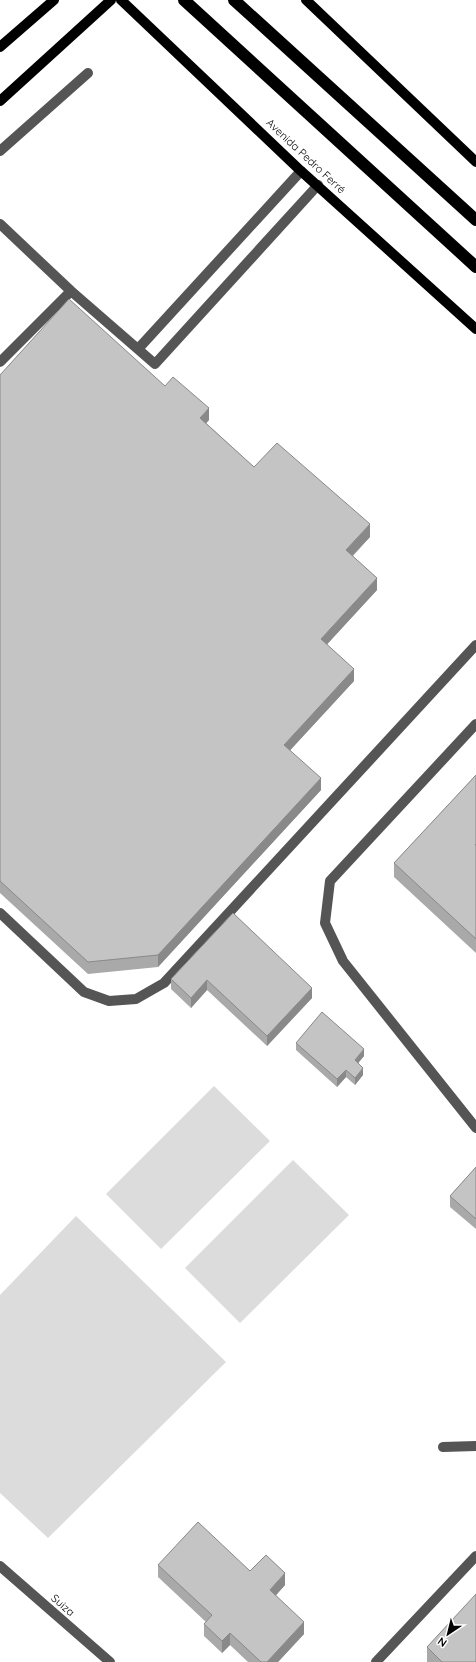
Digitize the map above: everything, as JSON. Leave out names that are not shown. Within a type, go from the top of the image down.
[{"type":"highway","points":[[184,0],[476,267]]},
{"type":"highway","points":[[234,0],[476,220]]},
{"type":"main road","points":[[0,47],[54,0]]},
{"type":"main road","points":[[0,101],[111,0]]},
{"type":"main road","name":"Avenida Pedro Ferré","points":[[121,0],[301,171],[476,329]]},
{"type":"main road","points":[[306,0],[476,162]]},
{"type":"street","points":[[0,151],[88,73]]},
{"type":"street","points":[[138,349],[301,171]]},
{"type":"street","points":[[0,224],[72,291],[155,364],[318,185]]},
{"type":"street","points":[[0,362],[72,291]]},
{"type":"street","points":[[0,912],[84,992],[109,1001],[136,999],[164,984],[476,645]]},
{"type":"street","points":[[476,724],[330,881],[325,923],[343,961],[476,1128]]},
{"type":"street","points":[[443,1447],[476,1446]]},
{"type":"street","points":[[376,1662],[476,1556]]},
{"type":"street","name":"Suiza","points":[[0,1566],[110,1662]]},
{"type":"shaded area","points":[[214,1086],[270,1141],[161,1249],[106,1194]]},
{"type":"shaded area","points":[[293,1160],[349,1215],[240,1323],[185,1268]]},
{"type":"shaded area","points":[[76,1216],[226,1362],[48,1538],[0,1493],[0,1295]]},
{"type":"building","points":[[69,299],[165,386],[173,377],[209,408],[200,418],[254,467],[277,443],[370,524],[346,550],[377,578],[321,639],[354,669],[284,745],[321,778],[158,955],[88,962],[0,881],[0,375]]},
{"type":"building","points":[[476,775],[475,845],[476,939],[394,863]]},
{"type":"building","points":[[233,913],[312,988],[267,1036],[207,980],[191,998],[171,979]]},
{"type":"building","points":[[322,1012],[364,1049],[355,1060],[363,1068],[355,1078],[346,1070],[337,1079],[296,1043]]},
{"type":"building","points":[[476,1167],[476,1219],[450,1196]]},
{"type":"building","points":[[198,1522],[250,1571],[266,1555],[285,1573],[270,1590],[304,1622],[267,1662],[261,1662],[230,1633],[222,1641],[204,1624],[212,1615],[158,1565]]},
{"type":"building","points":[[476,1594],[476,1662],[442,1662],[427,1647]]}]
